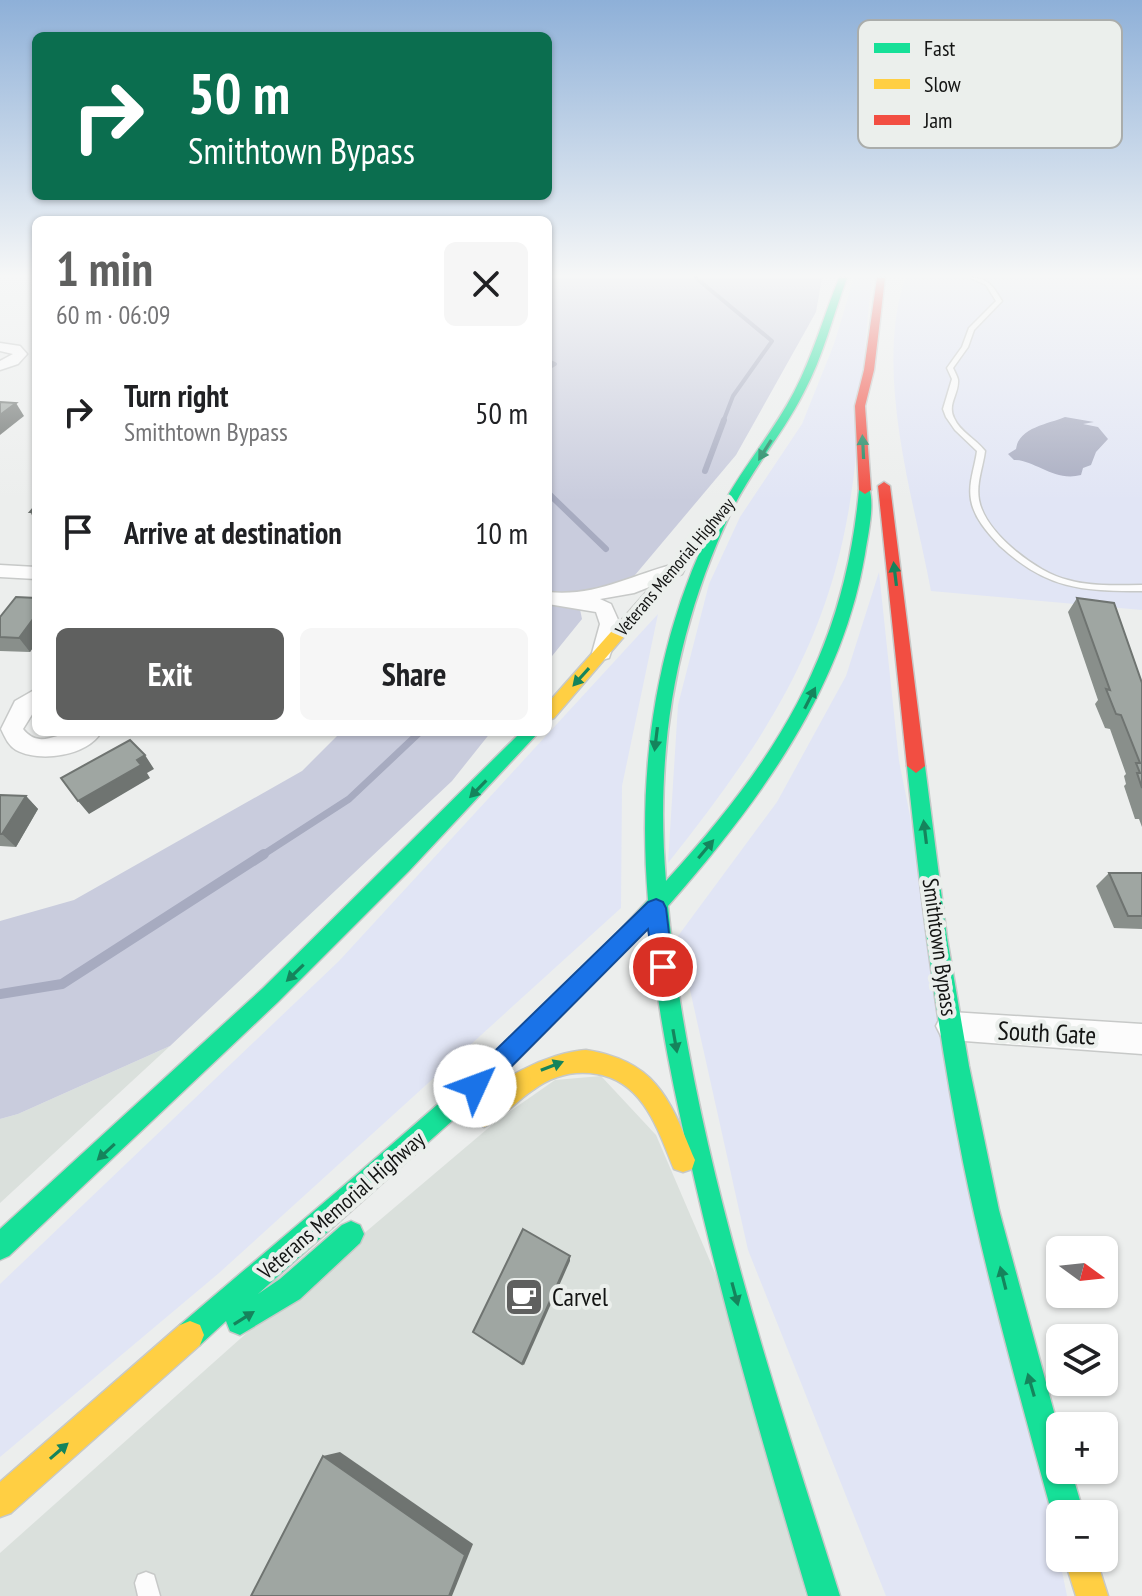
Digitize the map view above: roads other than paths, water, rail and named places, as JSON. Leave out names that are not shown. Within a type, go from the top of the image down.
[{"type":"highway","name":"Veterans Memorial Highway","points":[[552,709],[725,513],[800,391],[817,352]]},
{"type":"highway","name":"Veterans Memorial Highway","points":[[0,1502],[479,1083],[656,908],[721,831],[769,765],[810,698],[848,601],[861,544],[865,491],[860,406],[872,352]]},
{"type":"highway","name":"Smithtown Bypass","points":[[869,370],[938,937],[965,1111],[999,1261],[1064,1500]]},
{"type":"highway","points":[[725,513],[689,596],[664,687],[654,755],[651,818],[656,908],[677,1053],[727,1264],[824,1596]]},
{"type":"highway","points":[[1,1246],[260,1007],[421,848],[527,736]]},
{"type":"highway","points":[[465,1132],[517,1086],[551,1065],[588,1059],[624,1070],[651,1093],[727,1264]]},
{"type":"highway","points":[[131,1390],[325,1269],[364,1223]]},
{"type":"highway","points":[[1084,1572],[1092,1596]]},
{"type":"street","points":[[0,366],[13,361],[18,352]]},
{"type":"street","points":[[558,598],[627,589],[675,570]]},
{"type":"street","points":[[0,571],[32,573]]},
{"type":"street","points":[[558,598],[599,605],[608,613],[609,632],[602,653]]},
{"type":"street","points":[[32,700],[23,707],[12,729],[15,738],[24,745],[52,748],[83,736]]},
{"type":"street","name":"South Gate","points":[[951,1026],[1142,1039]]},
{"type":"lane","points":[[961,352],[950,368],[955,379],[947,409],[956,430],[975,441],[981,451],[973,484],[976,507],[987,526],[1005,545],[1058,581],[1091,588],[1142,588]]},
{"type":"waterway","points":[[723,422],[733,396],[764,352]]},
{"type":"waterway","points":[[552,363],[555,364],[552,366]]},
{"type":"waterway","points":[[705,471],[724,420]]},
{"type":"waterway","points":[[552,497],[606,549]]},
{"type":"waterway","points":[[261,856],[349,799],[416,736]]},
{"type":"waterway","points":[[0,994],[62,984],[264,854]]},
{"type":"place","name":"Carvel","points":[[524,1297]]}]
